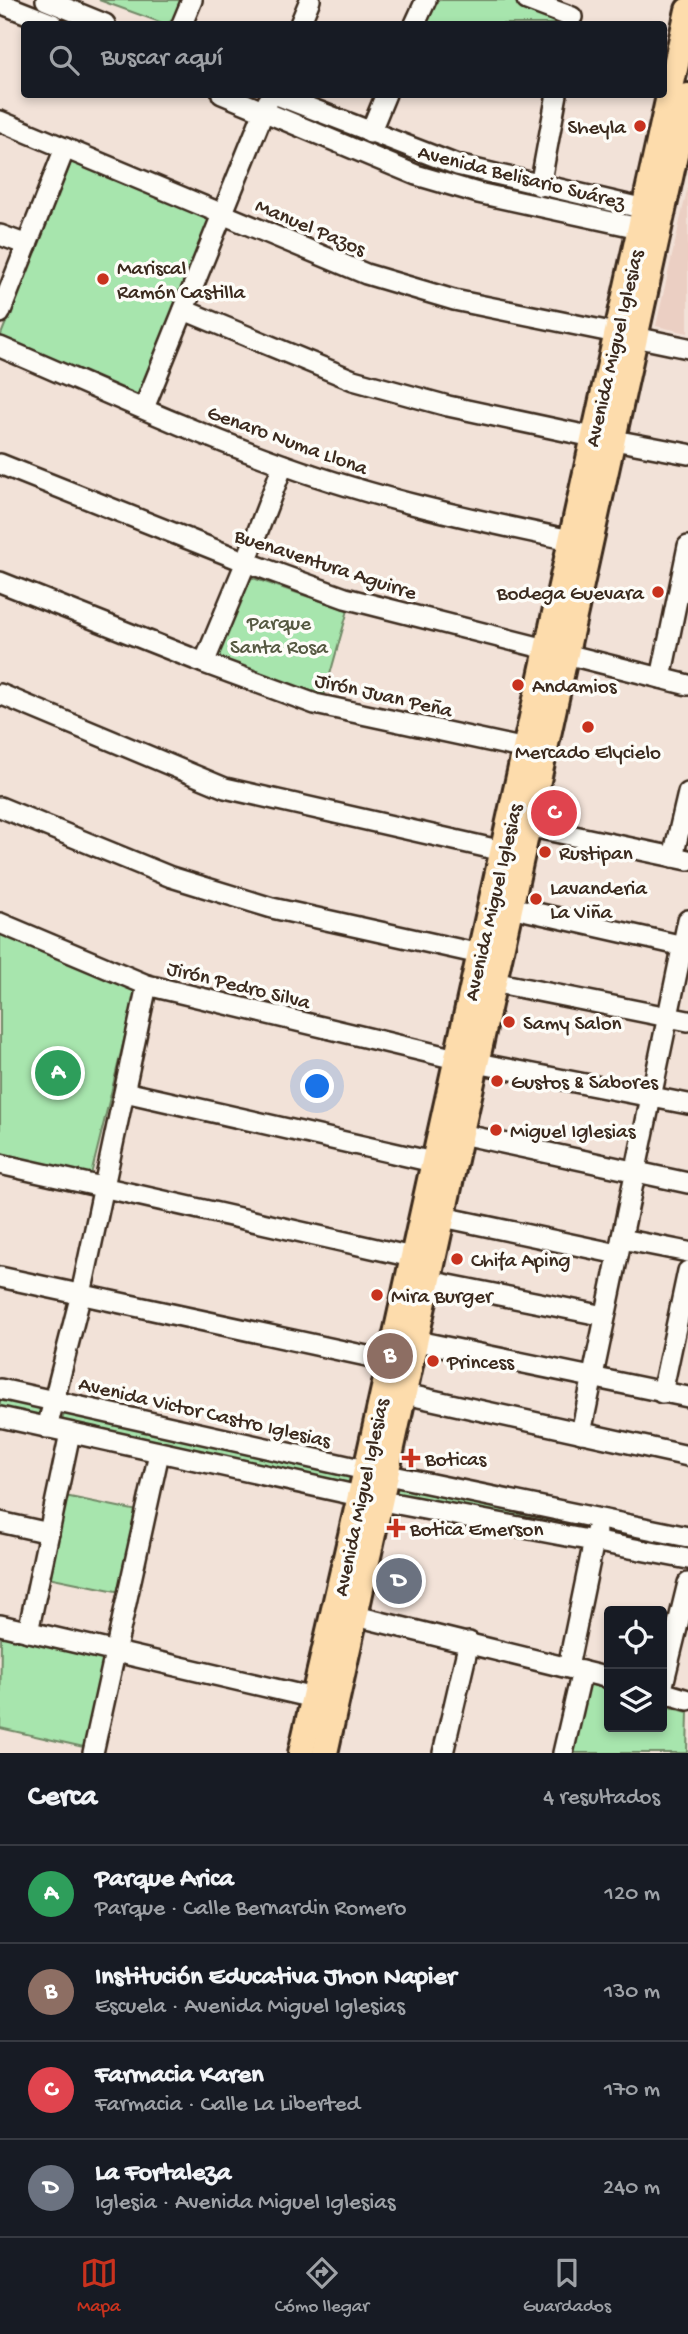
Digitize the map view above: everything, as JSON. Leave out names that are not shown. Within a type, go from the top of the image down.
[{"type":"main road","name":"Avenida Miguel Iglesias","points":[[300,1753],[377,1473],[405,1394],[417,1341],[461,1135],[466,1061],[480,954],[526,749],[556,652],[626,335],[651,221],[688,10]]},
{"type":"main road","name":"Avenida Miguel Iglesias","points":[[651,221],[688,96]]},
{"type":"main road","name":"Avenida Miguel Iglesias","points":[[377,1473],[390,1361],[412,1257],[433,1162],[493,982],[527,826],[556,652],[571,540],[603,439]]},
{"type":"main road","name":"Avenida Miguel Iglesias","points":[[325,1753],[356,1616],[371,1498]]},
{"type":"street","points":[[46,0],[98,21]]},
{"type":"street","points":[[183,21],[192,0]]},
{"type":"street","points":[[301,21],[310,0]]},
{"type":"street","points":[[416,21],[426,0]]},
{"type":"street","points":[[527,0],[573,14]]},
{"type":"street","points":[[0,3],[45,21]]},
{"type":"street","points":[[370,133],[384,98]]},
{"type":"street","points":[[540,186],[556,98]]},
{"type":"street","points":[[144,408],[270,100]]},
{"type":"street","name":"Avenida Belisario Suárez","points":[[270,100],[416,175],[478,193],[651,221]]},
{"type":"street","name":"Avenida Belisario Suárez","points":[[270,100],[457,165],[540,186],[651,221]]},
{"type":"street","name":"Manuel Pazos","points":[[0,121],[366,274],[454,300],[688,348]]},
{"type":"street","points":[[0,313],[65,148]]},
{"type":"street","points":[[0,235],[27,245]]},
{"type":"street","points":[[184,310],[353,380],[448,406],[688,454]]},
{"type":"street","name":"Genaro Numa Llona","points":[[0,347],[283,465],[440,512],[571,540]]},
{"type":"street","name":"Buenaventura Aguirre","points":[[0,464],[246,562],[348,599],[688,685]]},
{"type":"street","points":[[204,663],[283,465]]},
{"type":"street","points":[[661,678],[683,596],[688,545]]},
{"type":"street","name":"Jirón Juan Peña","points":[[1,586],[315,704],[526,749]]},
{"type":"street","points":[[0,694],[225,788],[503,851]]},
{"type":"street","points":[[527,826],[681,858],[688,793]]},
{"type":"street","points":[[0,807],[171,877],[209,889],[272,908],[480,954]]},
{"type":"street","points":[[510,907],[685,946]]},
{"type":"street","points":[[581,1433],[685,946],[688,920]]},
{"type":"street","name":"Jirón Pedro Silva","points":[[0,923],[147,985],[466,1061],[688,1104]]},
{"type":"street","points":[[493,982],[688,1021]]},
{"type":"street","points":[[47,1428],[82,1294],[147,985]]},
{"type":"street","points":[[124,1092],[433,1162]]},
{"type":"street","points":[[461,1135],[688,1183]]},
{"type":"street","points":[[0,1164],[412,1257]]},
{"type":"street","points":[[443,1217],[620,1246],[688,1252]]},
{"type":"street","points":[[662,1393],[688,1271]]},
{"type":"street","points":[[0,1277],[390,1361]]},
{"type":"street","points":[[429,1281],[605,1316]]},
{"type":"street","points":[[417,1341],[688,1397]]},
{"type":"street","name":"Avenida Victor Castro Iglesias","points":[[0,1389],[377,1473],[688,1537]]},
{"type":"street","points":[[405,1394],[688,1456]]},
{"type":"street","points":[[0,1417],[371,1498],[688,1559]]},
{"type":"street","points":[[28,1632],[70,1433]]},
{"type":"street","points":[[93,1753],[159,1452]]},
{"type":"street","points":[[563,1753],[599,1519]]},
{"type":"street","points":[[0,1522],[49,1533]]},
{"type":"street","points":[[667,1670],[688,1583]]},
{"type":"street","points":[[356,1616],[604,1677]]},
{"type":"street","points":[[0,1625],[314,1698]]},
{"type":"street","points":[[443,1753],[469,1642]]},
{"type":"street","points":[[667,1693],[688,1700]]},
{"type":"shaded area","points":[[688,186],[688,333],[656,326]]},
{"type":"green space","points":[[99,0],[183,0],[175,20],[157,21]]},
{"type":"green space","points":[[430,0],[521,0],[560,21],[420,21]]},
{"type":"green space","points":[[72,160],[211,216],[137,397],[0,342]]},
{"type":"green space","name":"Parque Santa Rosa","points":[[250,577],[348,610],[324,696],[215,661]]},
{"type":"green space","points":[[0,934],[136,991],[91,1175],[0,1155]]},
{"type":"green space","points":[[0,1395],[41,1404],[38,1417],[0,1408]]},
{"type":"green space","points":[[65,1410],[354,1473],[351,1488],[61,1424]]},
{"type":"green space","points":[[391,1483],[687,1542],[685,1554],[389,1495]]},
{"type":"green space","points":[[65,1496],[138,1511],[121,1592],[48,1577]]},
{"type":"green space","points":[[1,1635],[109,1659],[88,1748],[0,1728]]},
{"type":"green space","points":[[587,1683],[604,1688],[604,1732],[667,1732],[667,1706],[688,1712],[687,1753],[573,1753]]},
{"type":"place","name":"Sheyla","points":[[640,126]]},
{"type":"place","name":"Mariscal Ramón Castilla","points":[[103,279]]},
{"type":"place","name":"Bodega Guevara","points":[[658,592]]},
{"type":"place","name":"Andamios","points":[[518,685]]},
{"type":"place","name":"Mercado Elycielo","points":[[588,727]]},
{"type":"place","name":"Farmacia Karen","points":[[554,813]]},
{"type":"place","name":"Rustipan","points":[[545,852]]},
{"type":"place","name":"Lavanderia La Viña","points":[[536,899]]},
{"type":"place","name":"Samy Salon","points":[[509,1022]]},
{"type":"place","name":"Parque Arica","points":[[58,1073]]},
{"type":"place","name":"Gustos & Sabores","points":[[497,1081]]},
{"type":"place","name":"Miguel Iglesias","points":[[496,1130]]},
{"type":"place","name":"Chifa Aping","points":[[457,1259]]},
{"type":"place","name":"Mira Burger","points":[[377,1295]]},
{"type":"place","name":"Institución Educativa Jhon Napier","points":[[390,1356]]},
{"type":"place","name":"Princess","points":[[433,1361]]},
{"type":"place","name":"Boticas","points":[[411,1458]]},
{"type":"place","name":"Botica Emerson","points":[[396,1528]]},
{"type":"place","name":"La Fortaleza","points":[[399,1581]]}]
